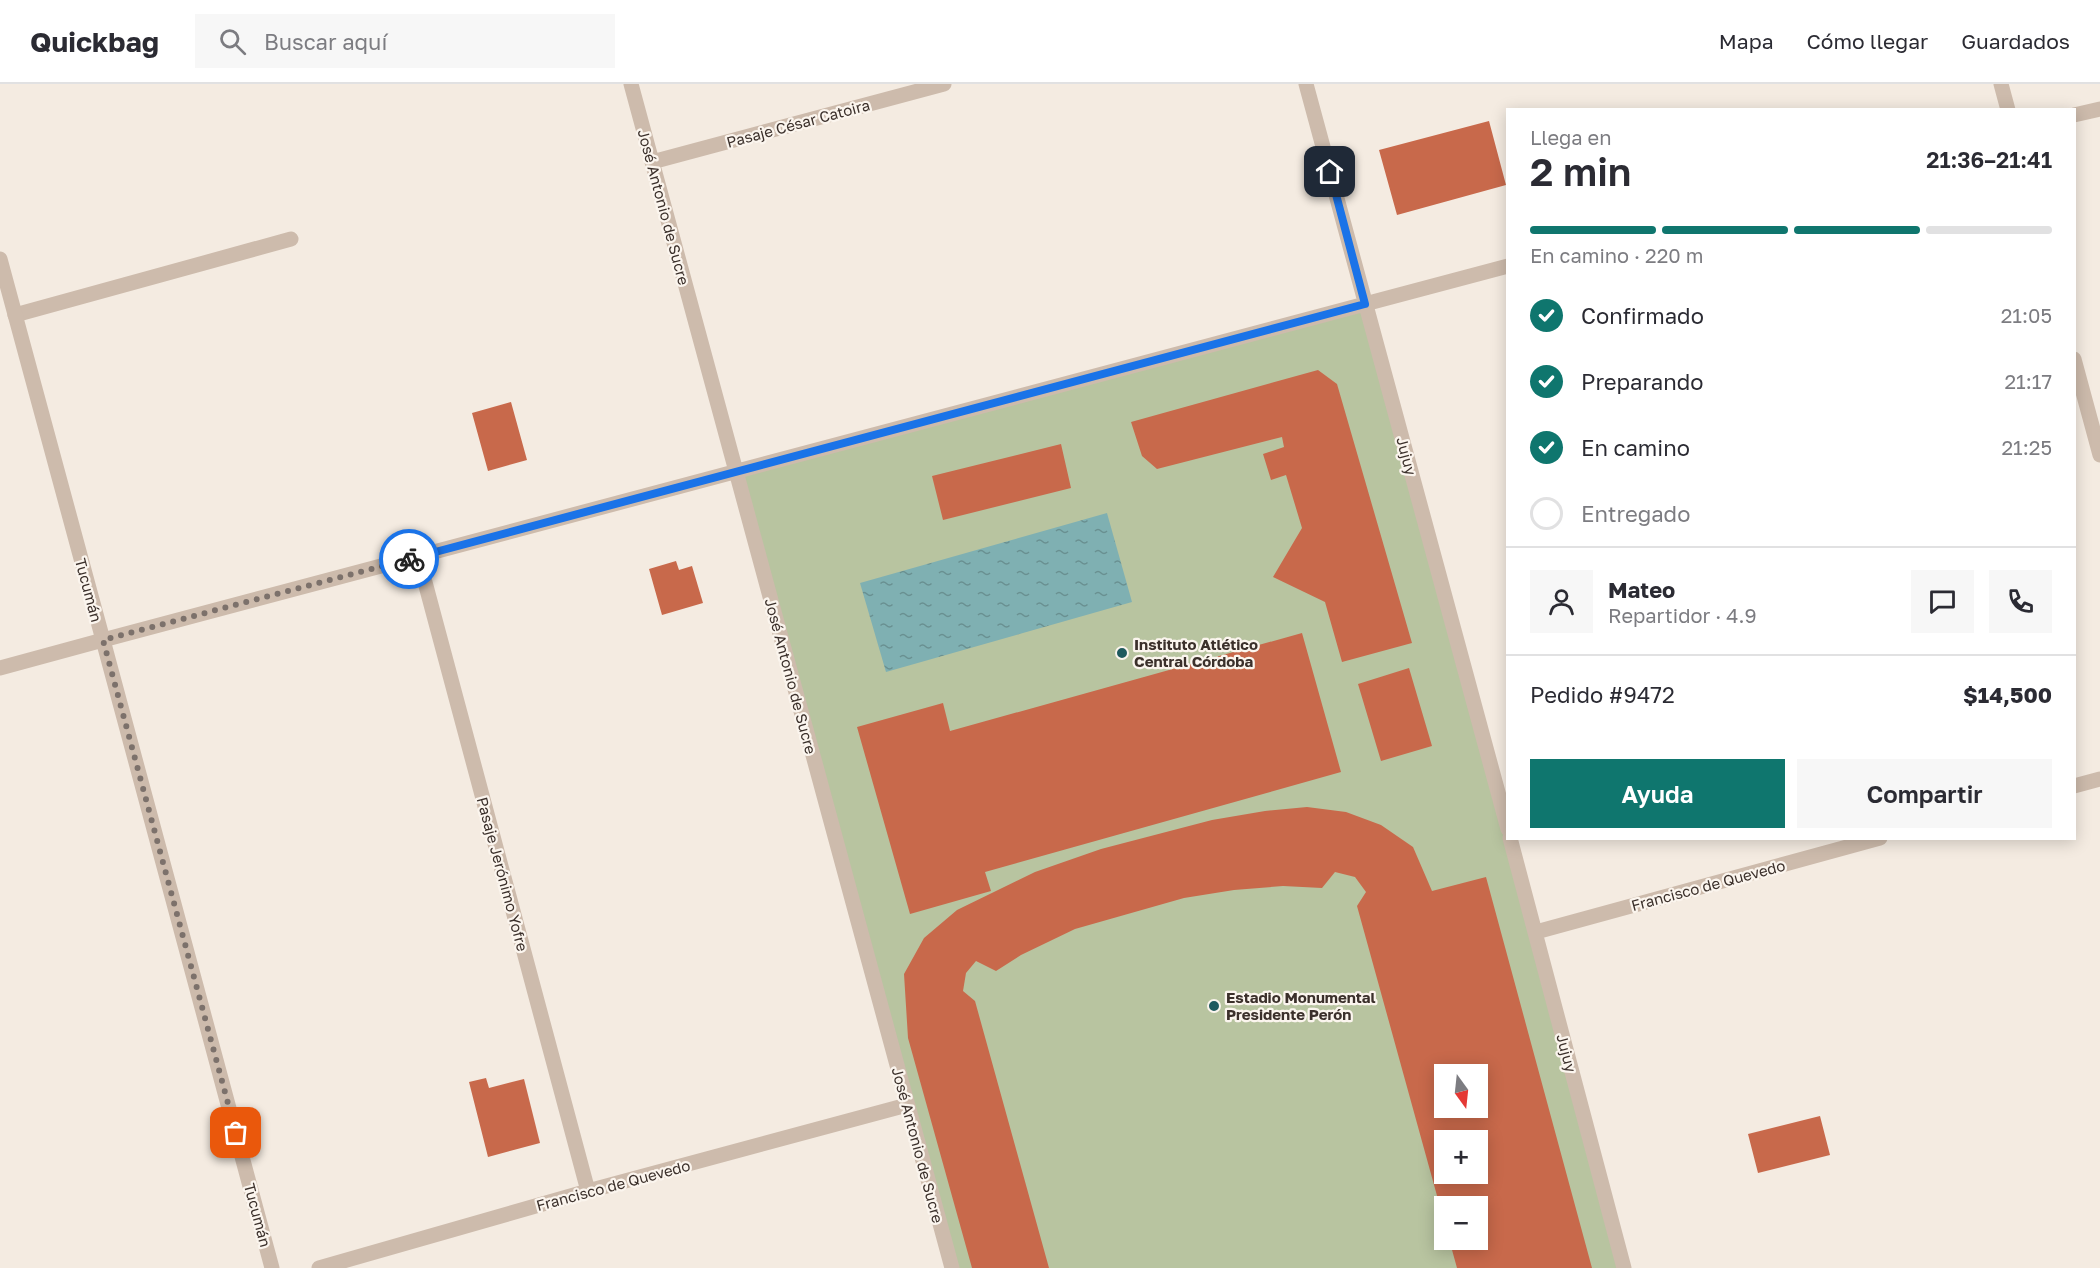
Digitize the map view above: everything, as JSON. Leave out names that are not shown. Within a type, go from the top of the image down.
[{"type":"street","name":"José Antonio de Sucre","points":[[631,84],[952,1268]]},
{"type":"street","name":"Pasaje César Catoira","points":[[652,162],[944,84]]},
{"type":"street","name":"Jujuy","points":[[1306,84],[1506,822]]},
{"type":"street","points":[[2001,84],[2007,108]]},
{"type":"street","points":[[2076,115],[2100,109]]},
{"type":"street","points":[[15,315],[291,239]]},
{"type":"street","name":"Tucumán","points":[[0,259],[272,1268]]},
{"type":"street","points":[[0,668],[1506,267]]},
{"type":"street","points":[[2076,366],[2100,455]]},
{"type":"street","name":"Pasaje Jerónimo Yofre","points":[[418,556],[588,1191]]},
{"type":"street","points":[[2076,785],[2100,779]]},
{"type":"street","name":"Jujuy","points":[[1511,840],[1624,1268]]},
{"type":"street","name":"Francisco de Quevedo","points":[[1536,932],[1873,840]]},
{"type":"street","name":"Francisco de Quevedo","points":[[319,1268],[588,1191],[908,1105]]},
{"type":"green space","name":"Instituto Atlético Central Córdoba","points":[[1365,304],[1506,829],[1506,840],[1509,840],[1624,1268],[952,1268],[736,472]]},
{"type":"water","points":[[1107,513],[1132,602],[886,672],[860,583]]},
{"type":"building","points":[[1489,121],[1506,185],[1397,215],[1379,150]]},
{"type":"building","points":[[1318,370],[1337,384],[1412,643],[1342,662],[1325,602],[1273,577],[1302,528],[1286,475],[1271,480],[1263,454],[1284,447],[1282,437],[1157,469],[1142,456],[1131,422]]},
{"type":"building","points":[[511,402],[527,460],[488,471],[472,413]]},
{"type":"building","points":[[1061,444],[1071,488],[943,520],[932,476]]},
{"type":"building","points":[[676,561],[679,570],[692,566],[703,603],[662,615],[649,569]]},
{"type":"building","points":[[1302,633],[1341,772],[985,872],[991,891],[910,914],[857,727],[943,703],[950,731]]},
{"type":"building","points":[[1409,668],[1432,746],[1381,761],[1358,684]]},
{"type":"building","points":[[1307,807],[1346,812],[1381,825],[1413,847],[1432,891],[1486,877],[1592,1268],[1457,1268],[1452,1250],[1488,1250],[1488,1196],[1437,1196],[1357,906],[1366,892],[1355,877],[1335,872],[1322,888],[1283,886],[1234,890],[1184,898],[1075,929],[1021,955],[996,971],[976,961],[966,973],[963,991],[975,1001],[1049,1268],[972,1268],[908,1038],[904,974],[924,938],[957,910],[1035,872],[1101,849],[1212,820]]},
{"type":"building","points":[[486,1078],[489,1088],[524,1079],[540,1143],[488,1157],[469,1082]]},
{"type":"building","points":[[1820,1116],[1830,1155],[1758,1173],[1748,1134]]},
{"type":"way so far","points":[[236,1133],[103,640],[409,559]]},
{"type":"place","name":"Instituto Atlético Central Córdoba","points":[[1122,653]]},
{"type":"place","name":"Estadio Monumental Presidente Perón","points":[[1214,1006]]},
{"type":"route","points":[[409,559],[1365,304],[1330,172]]}]
